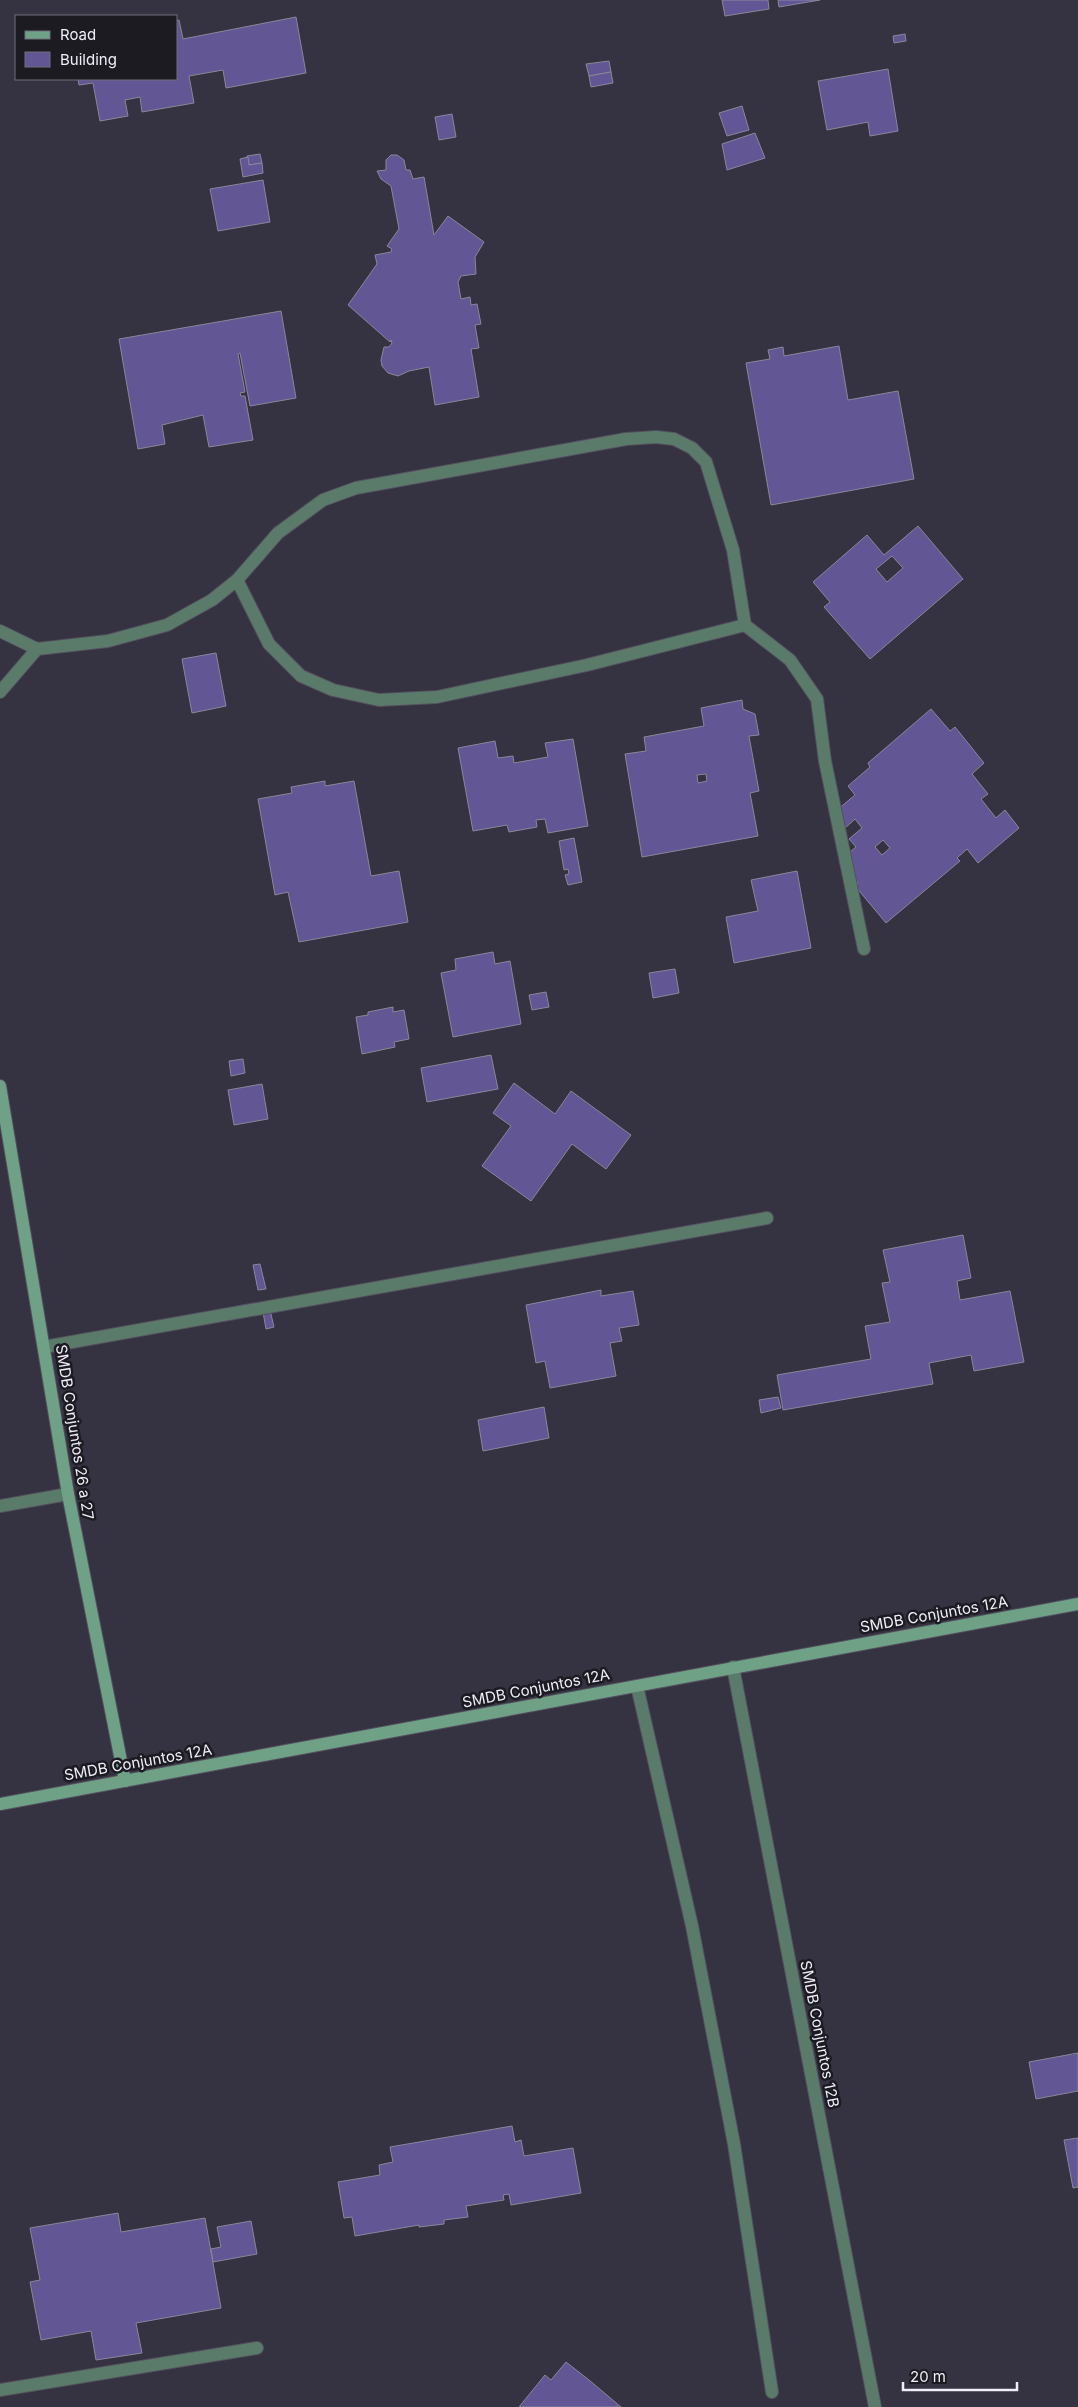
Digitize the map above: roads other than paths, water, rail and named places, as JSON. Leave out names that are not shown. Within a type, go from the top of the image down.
[{"type":"street","points":[[0,631],[37,649],[108,641],[167,625],[212,600],[237,580],[278,533],[323,500],[356,488],[626,439],[656,437],[680,442],[692,448],[706,462],[733,550],[744,625],[790,660],[817,699],[825,761],[864,949]]},
{"type":"street","points":[[237,580],[269,644],[301,676],[333,690],[379,700],[437,697],[587,665],[744,625]]},
{"type":"street","points":[[0,692],[37,649]]},
{"type":"street","name":"SMDB Conjuntos 26 a 27","points":[[0,1086],[68,1494],[125,1782]]},
{"type":"street","points":[[44,1347],[767,1218]]},
{"type":"street","points":[[0,1506],[68,1494]]},
{"type":"street","name":"SMDB Conjuntos 12A","points":[[0,1804],[1078,1604]]},
{"type":"street","name":"SMDB Conjuntos 12B","points":[[733,1668],[875,2407]]},
{"type":"street","points":[[637,1686],[692,1926],[734,2144],[772,2392]]},
{"type":"street","points":[[0,2390],[257,2348]]}]
